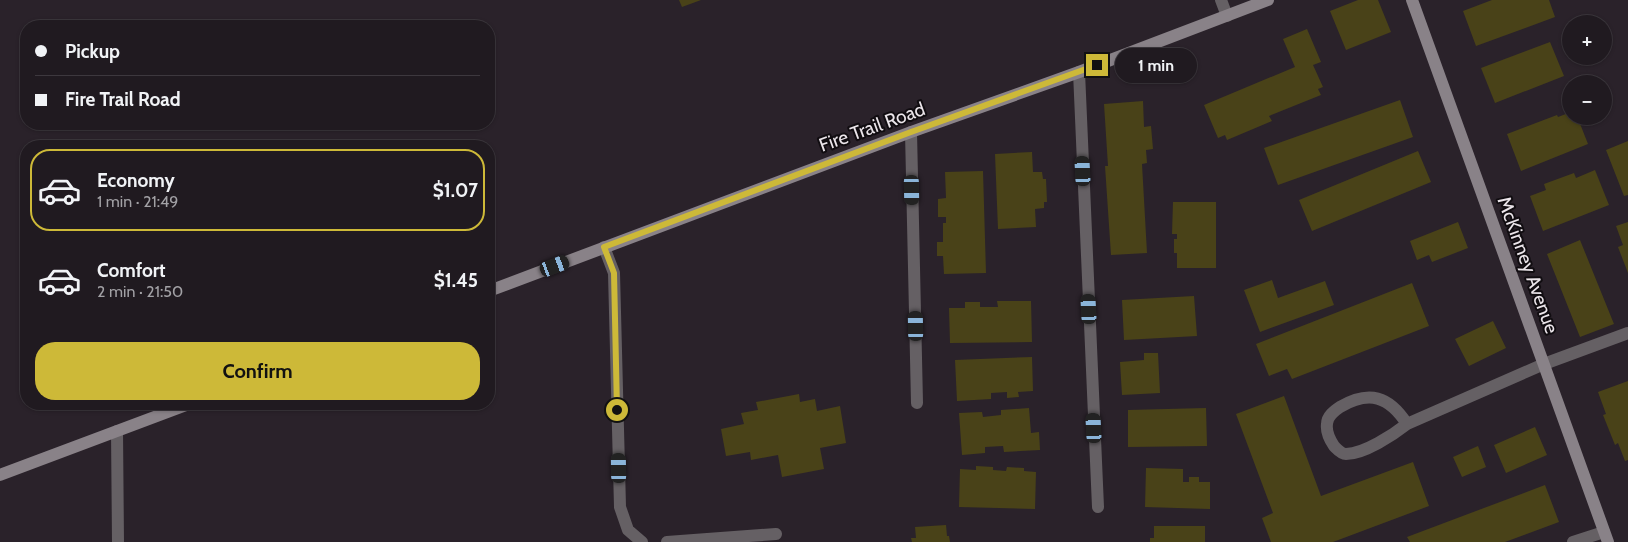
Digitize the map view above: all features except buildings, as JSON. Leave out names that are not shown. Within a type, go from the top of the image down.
[{"type":"main road","name":"Fire Trail Road","points":[[495,289],[1268,0]]},
{"type":"main road","name":"McKinney Avenue","points":[[1412,0],[1606,537]]},
{"type":"main road","points":[[0,475],[173,410]]},
{"type":"street","points":[[1221,0],[1227,16]]},
{"type":"street","points":[[1079,72],[1098,507]]},
{"type":"street","points":[[911,132],[917,403]]},
{"type":"street","points":[[604,247],[614,273],[620,507],[628,530],[642,542]]},
{"type":"street","points":[[1407,424],[1400,412],[1389,403],[1375,397],[1361,398],[1348,403],[1332,412],[1326,424],[1330,441],[1338,451],[1345,454],[1373,446],[1389,438],[1407,424],[1544,364],[1628,334]]},
{"type":"street","points":[[117,431],[118,542]]},
{"type":"street","points":[[666,542],[776,534]]},
{"type":"street","points":[[1573,542],[1606,537]]},
{"type":"route","points":[[617,410],[614,273],[604,247],[911,132],[1097,65]]}]
